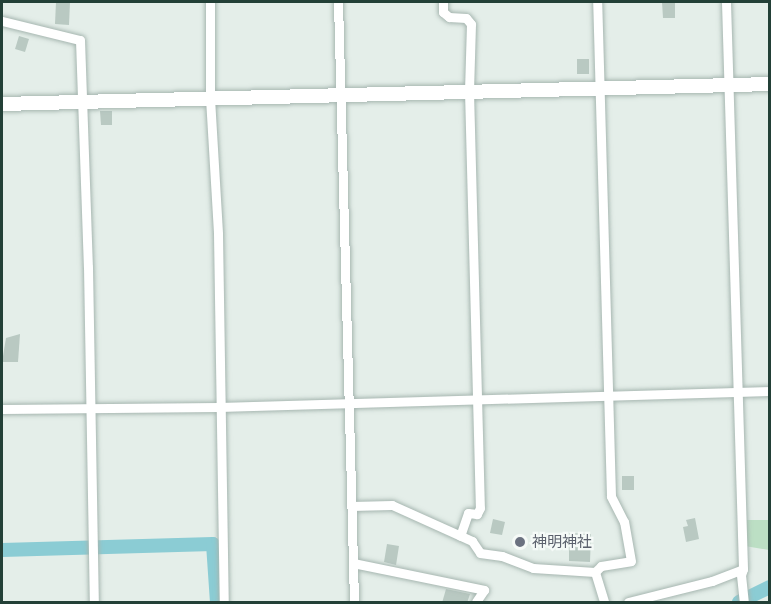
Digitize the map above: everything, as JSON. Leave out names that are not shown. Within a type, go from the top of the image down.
[{"type":"street","points":[[210,2],[210,98],[218,234],[219,407],[224,603]]},
{"type":"street","points":[[338,2],[343,96],[354,603]]},
{"type":"street","points":[[443,2],[443,12],[448,18],[466,18],[471,24],[469,91],[480,508],[477,514],[468,513],[460,536]]},
{"type":"street","points":[[596,572],[601,566],[631,561],[624,522],[611,496],[597,2]]},
{"type":"street","points":[[726,2],[744,599]]},
{"type":"street","points":[[2,21],[80,40],[88,267],[94,603]]},
{"type":"street","points":[[2,104],[770,84]]},
{"type":"street","points":[[2,409],[219,407],[770,391]]},
{"type":"street","points":[[351,506],[392,505],[472,541],[480,553],[502,556],[533,568],[596,572]]},
{"type":"street","points":[[353,563],[484,590],[477,603]]},
{"type":"street","points":[[628,603],[712,581],[743,569]]},
{"type":"street","points":[[596,572],[604,603]]},
{"type":"green space","points":[[744,520],[769,520],[769,550],[745,546]]},
{"type":"building","points":[[56,2],[70,2],[69,25],[55,24]]},
{"type":"building","points":[[662,2],[675,2],[675,18],[663,18]]},
{"type":"building","points":[[19,36],[29,39],[25,52],[15,49]]},
{"type":"building","points":[[577,59],[589,59],[589,74],[577,74]]},
{"type":"building","points":[[100,111],[112,111],[112,125],[101,125]]},
{"type":"building","points":[[20,334],[18,362],[2,362],[6,338]]},
{"type":"building","points":[[622,476],[634,476],[634,490],[622,490]]},
{"type":"building","points":[[695,518],[699,539],[686,542],[683,527],[688,526],[686,520]]},
{"type":"building","points":[[493,519],[505,522],[502,535],[490,533]]},
{"type":"building","points":[[569,533],[591,534],[590,562],[569,561]]},
{"type":"building","points":[[387,544],[399,546],[396,565],[384,562]]},
{"type":"building","points":[[446,589],[470,594],[467,603],[442,603]]},
{"type":"waterway","points":[[2,550],[213,544],[217,602]]},
{"type":"waterway","points":[[739,602],[770,587]]},
{"type":"place","name":"神明神社","points":[[520,542]]}]
